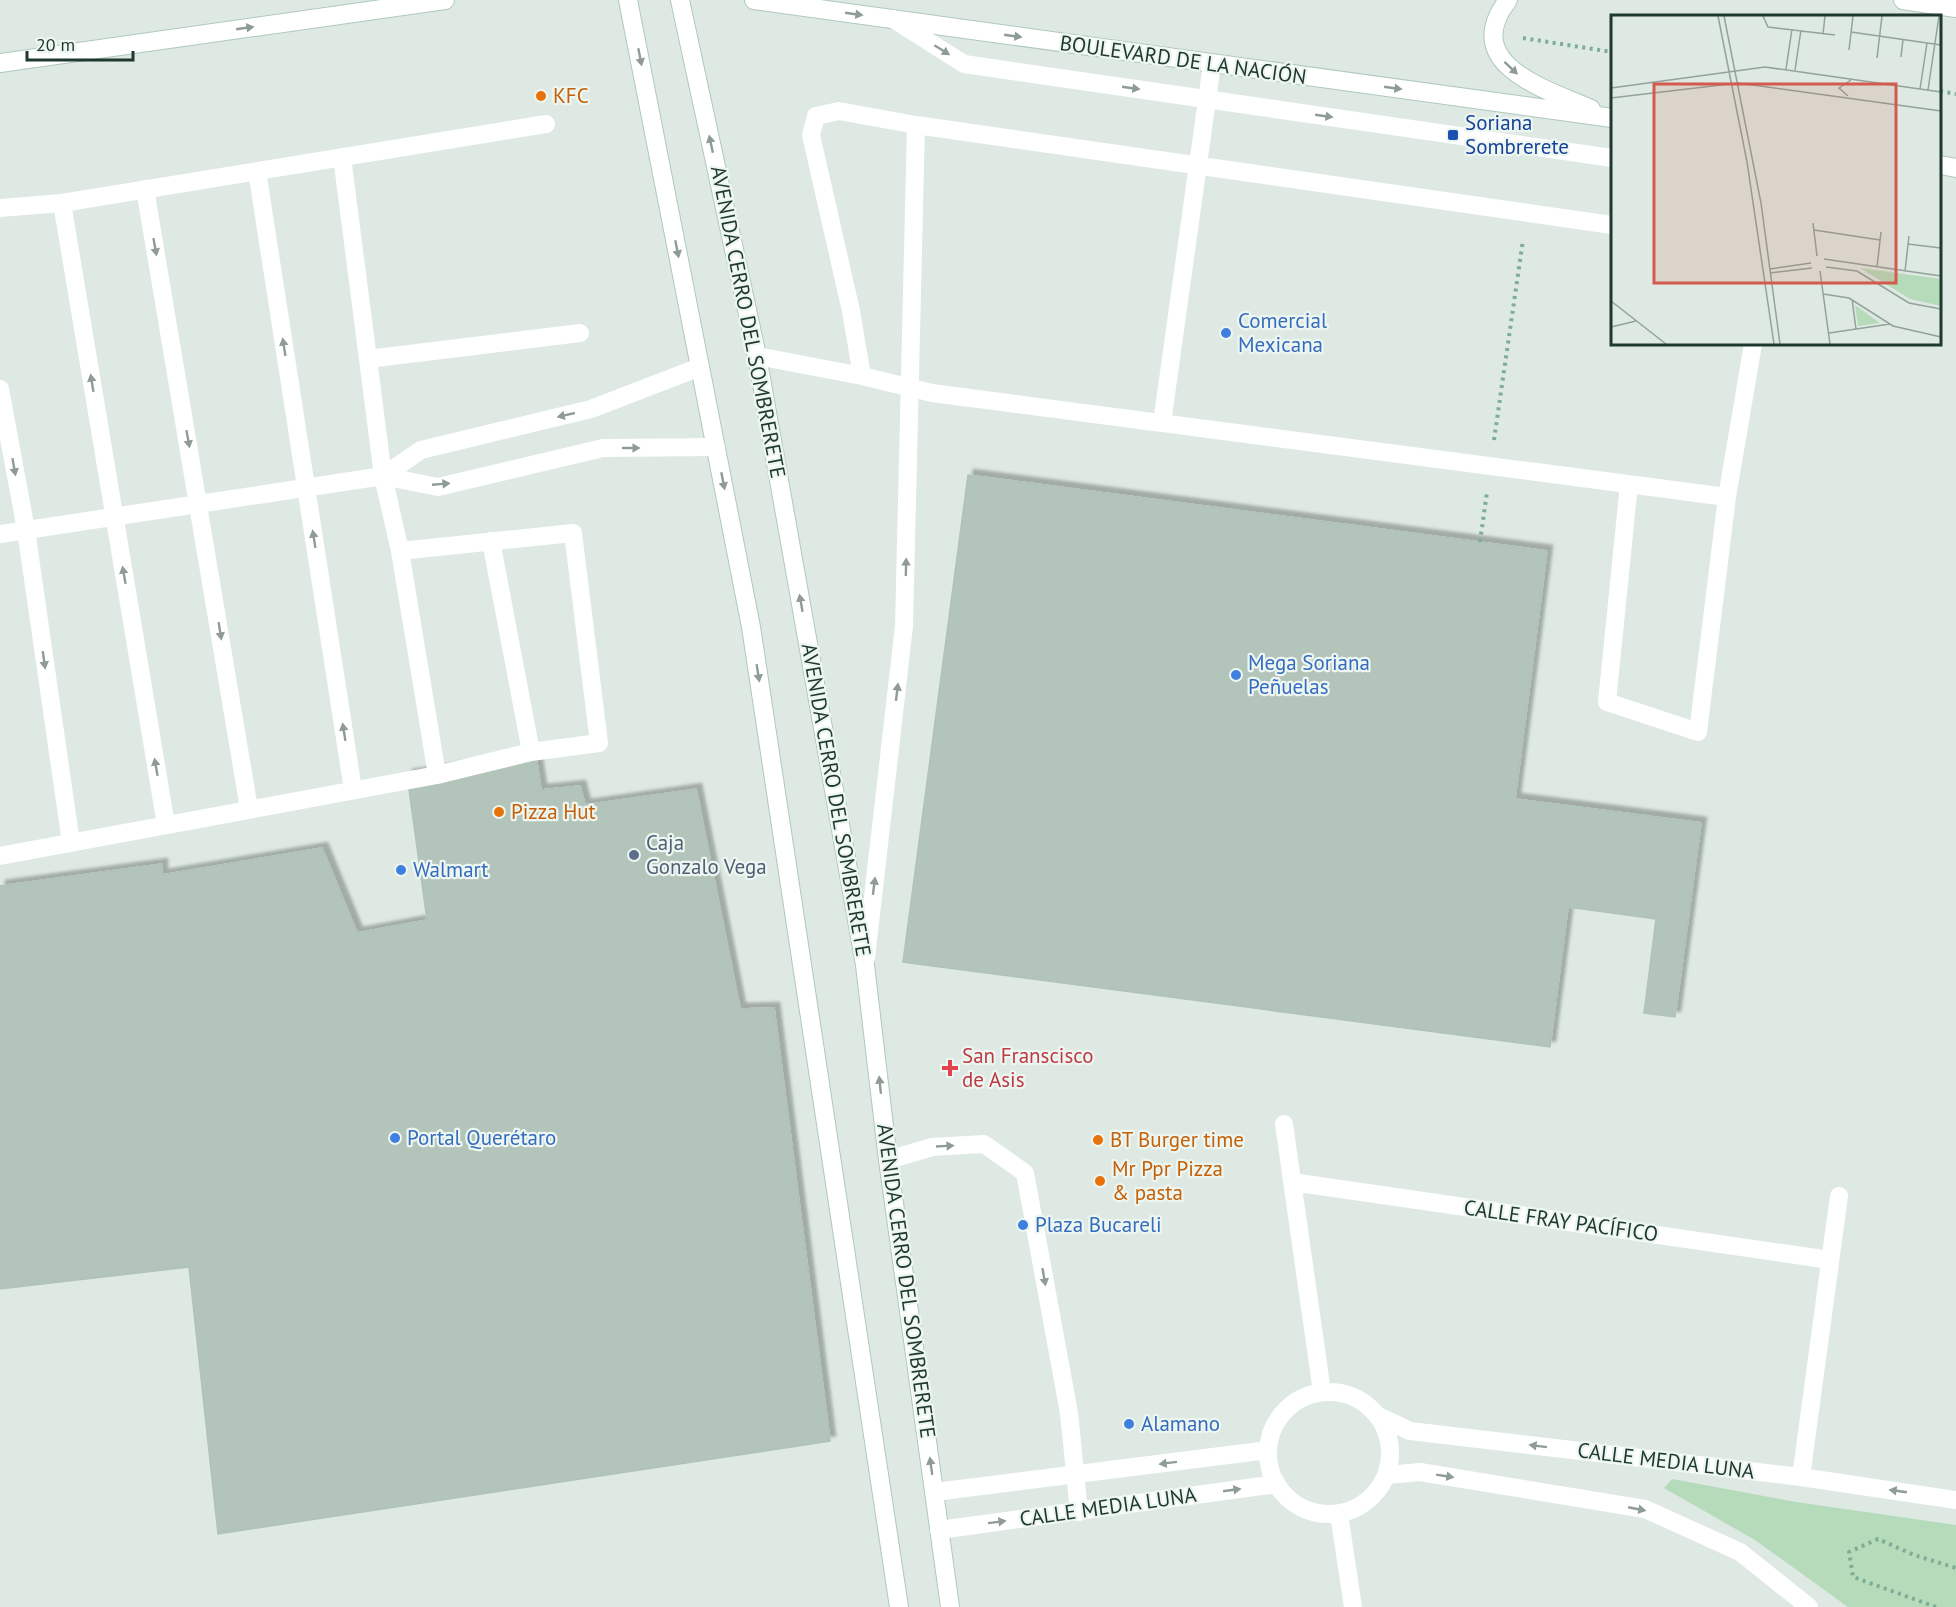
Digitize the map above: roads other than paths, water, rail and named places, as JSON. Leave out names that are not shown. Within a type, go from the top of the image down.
[{"type":"main road","points":[[0,63],[445,0]]},
{"type":"main road","points":[[628,0],[751,627],[899,1607]]},
{"type":"main road","name":"AVENIDA CERRO DEL SOMBRERETE","points":[[680,0],[757,356],[865,965],[888,1161],[950,1607]]},
{"type":"main road","name":"BOULEVARD DE LA NACIÓN","points":[[754,0],[1611,117]]},
{"type":"main road","points":[[1508,0],[1496,18],[1492,33],[1495,51],[1513,72],[1611,117]]},
{"type":"main road","points":[[1903,0],[1956,8]]},
{"type":"main road","points":[[893,19],[964,64],[1611,158]]},
{"type":"main road","points":[[1162,423],[1196,165],[1212,64]]},
{"type":"main road","points":[[862,376],[851,311],[811,135],[816,116],[839,111],[916,125],[1611,225]]},
{"type":"main road","points":[[0,208],[62,203],[546,124]]},
{"type":"main road","points":[[865,965],[904,626],[916,125]]},
{"type":"main road","points":[[342,157],[383,476],[400,550],[437,776]]},
{"type":"main road","points":[[1941,165],[1956,168]]},
{"type":"main road","points":[[257,171],[353,790]]},
{"type":"main road","points":[[145,189],[249,809]]},
{"type":"main road","points":[[62,203],[166,825]]},
{"type":"main road","points":[[368,359],[580,333]]},
{"type":"main road","points":[[1629,484],[1607,702],[1698,732],[1727,497],[1753,345]]},
{"type":"main road","points":[[757,356],[862,376],[910,389],[1727,497]]},
{"type":"main road","points":[[383,476],[421,450],[591,409],[700,367]]},
{"type":"main road","points":[[0,389],[26,530],[71,843]]},
{"type":"main road","points":[[0,534],[383,476],[438,487],[603,448],[716,447]]},
{"type":"main road","points":[[0,856],[437,776],[531,752],[598,743],[573,533],[400,550]]},
{"type":"main road","points":[[491,541],[531,752]]},
{"type":"main road","points":[[1284,1124],[1322,1392]]},
{"type":"main road","points":[[888,1161],[932,1147],[984,1144],[1025,1173],[1069,1413],[1079,1512]]},
{"type":"main road","name":"CALLE FRAY PACÍFICO","points":[[1292,1182],[1830,1260]]},
{"type":"main road","points":[[1801,1477],[1839,1197]]},
{"type":"main road","points":[[1322,1392],[1343,1393],[1363,1401],[1378,1416],[1388,1435],[1391,1456],[1387,1475],[1376,1494],[1359,1506],[1339,1514],[1309,1511],[1291,1501],[1277,1484],[1269,1465],[1268,1450],[1273,1429],[1284,1411],[1301,1398],[1322,1392]]},
{"type":"main road","name":"CALLE MEDIA LUNA","points":[[1378,1416],[1410,1431],[1801,1477],[1956,1500]]},
{"type":"main road","name":"CALLE MEDIA LUNA","points":[[935,1492],[1268,1450]]},
{"type":"main road","points":[[1387,1475],[1420,1472],[1645,1509],[1740,1552],[1809,1607]]},
{"type":"main road","name":"CALLE MEDIA LUNA","points":[[939,1530],[1277,1484]]},
{"type":"main road","points":[[1339,1514],[1353,1607]]},
{"type":"place","name":"KFC","points":[[541,96]]},
{"type":"place","name":"Soriana Sombrerete","points":[[1453,135]]},
{"type":"place","name":"Comercial Mexicana","points":[[1226,333]]},
{"type":"place","name":"Mega Soriana Peñuelas","points":[[1236,675]]},
{"type":"place","name":"Pizza Hut","points":[[499,812]]},
{"type":"place","name":"Caja Gonzalo Vega","points":[[634,855]]},
{"type":"place","name":"Walmart","points":[[401,870]]},
{"type":"place","name":"San Franscisco de Asis","points":[[950,1068]]},
{"type":"place","name":"Portal Querétaro","points":[[395,1138]]},
{"type":"place","name":"BT Burger time","points":[[1098,1140]]},
{"type":"place","name":"Mr Ppr Pizza & pasta","points":[[1100,1181]]},
{"type":"place","name":"Plaza Bucareli","points":[[1023,1225]]},
{"type":"place","name":"Alamano","points":[[1129,1424]]}]
